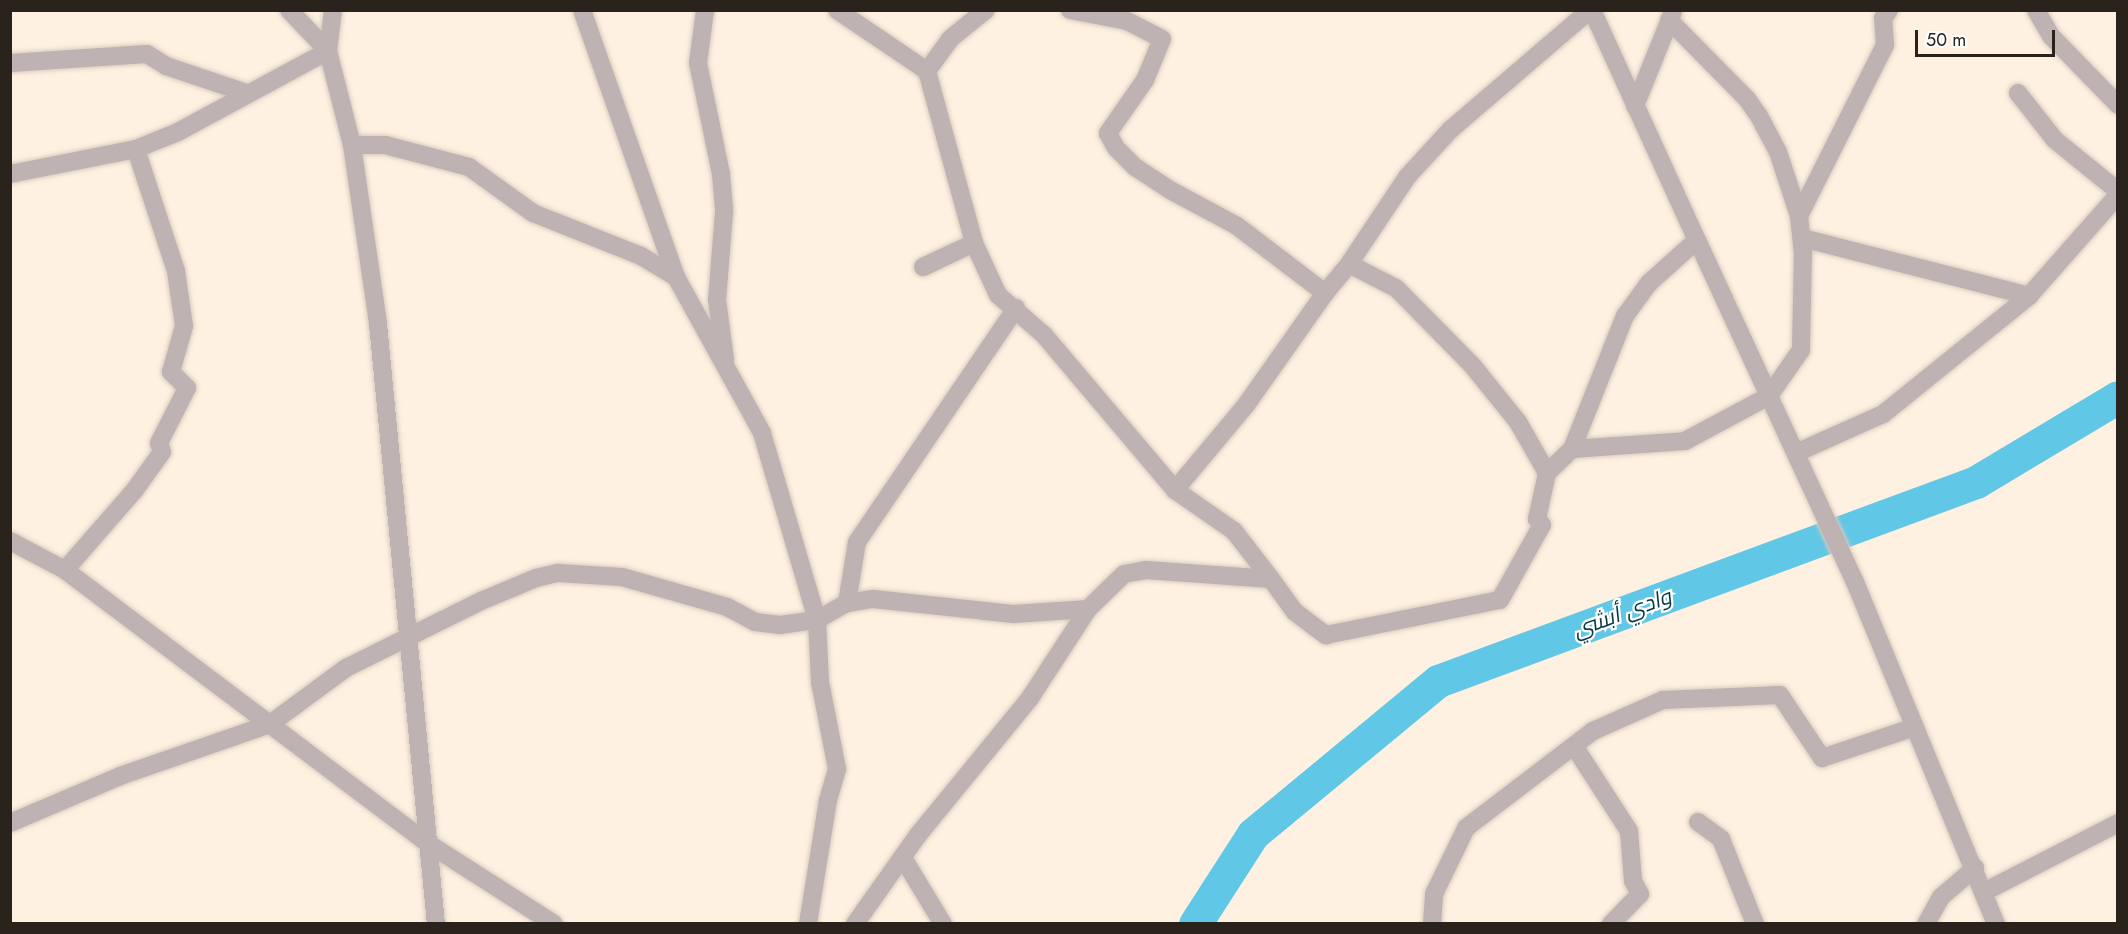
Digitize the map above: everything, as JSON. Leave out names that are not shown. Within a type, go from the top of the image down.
[{"type":"street","points":[[289,10],[328,51]]},
{"type":"street","points":[[333,10],[328,51],[352,146],[378,324],[411,636],[436,924]]},
{"type":"street","points":[[582,10],[676,277],[762,433],[817,620],[820,682],[837,769],[828,800],[808,924]]},
{"type":"street","points":[[705,10],[698,63],[721,174],[724,212],[717,300],[727,373]]},
{"type":"street","points":[[837,10],[927,71],[974,243],[998,295],[1016,308],[1044,335],[1175,490],[1234,531],[1295,612],[1326,635],[1500,600],[1542,525],[1537,519],[1547,473],[1572,449],[1624,316],[1649,283],[1697,240]]},
{"type":"street","points":[[927,71],[950,39],[986,10]]},
{"type":"street","points":[[1070,10],[1132,16],[1162,39],[1145,80],[1108,133],[1116,148],[1135,167],[1170,190],[1237,226],[1325,293]]},
{"type":"street","points":[[1175,490],[1246,405],[1325,293],[1349,264],[1407,177],[1450,130],[1591,10],[1769,396],[1798,452],[1806,476],[1855,582],[1916,726],[1996,924]]},
{"type":"street","points":[[1798,216],[1885,45],[1882,18],[1889,10]]},
{"type":"street","points":[[2036,10],[2051,36],[2118,105]]},
{"type":"street","points":[[1572,449],[1685,441],[1769,396],[1801,350],[1802,238],[1798,216],[1778,152],[1747,99],[1671,15],[1635,106]]},
{"type":"street","points":[[10,174],[136,149],[178,132],[246,93],[328,51]]},
{"type":"street","points":[[10,63],[147,54],[166,66],[246,93]]},
{"type":"street","points":[[1798,452],[1883,414],[2029,296],[2118,193],[2055,140],[2018,93]]},
{"type":"street","points":[[352,146],[385,145],[469,167],[533,213],[641,256],[676,277]]},
{"type":"street","points":[[65,570],[134,491],[162,452],[159,443],[187,388],[171,372],[184,326],[176,271],[136,149]]},
{"type":"street","points":[[1802,238],[2029,296]]},
{"type":"street","points":[[923,267],[974,243]]},
{"type":"street","points":[[1349,264],[1396,288],[1473,365],[1518,422],[1547,473]]},
{"type":"street","points":[[847,603],[857,542],[1016,308]]},
{"type":"street","points":[[10,541],[65,570],[429,844],[554,924]]},
{"type":"street","points":[[855,924],[903,858],[1029,699],[1088,609],[1124,574],[1146,570],[1271,579]]},
{"type":"street","points":[[10,823],[120,776],[270,724],[346,668],[536,578],[558,573],[622,577],[727,607],[755,622],[780,625],[817,620],[847,603],[873,599],[933,603],[1014,614],[1088,609]]},
{"type":"street","points":[[1432,924],[1434,894],[1466,828],[1593,731],[1663,700],[1780,695],[1822,758],[1916,726]]},
{"type":"street","points":[[1574,746],[1629,831],[1633,881],[1640,894],[1611,924]]},
{"type":"street","points":[[1698,822],[1721,839],[1755,924]]},
{"type":"street","points":[[1984,892],[2118,823]]},
{"type":"street","points":[[903,858],[943,924]]},
{"type":"street","points":[[1926,924],[1941,897],[1975,868]]},
{"type":"waterway","name":"وادي أبشي","points":[[1195,924],[1253,834],[1438,681],[1976,482],[2118,397]]}]
